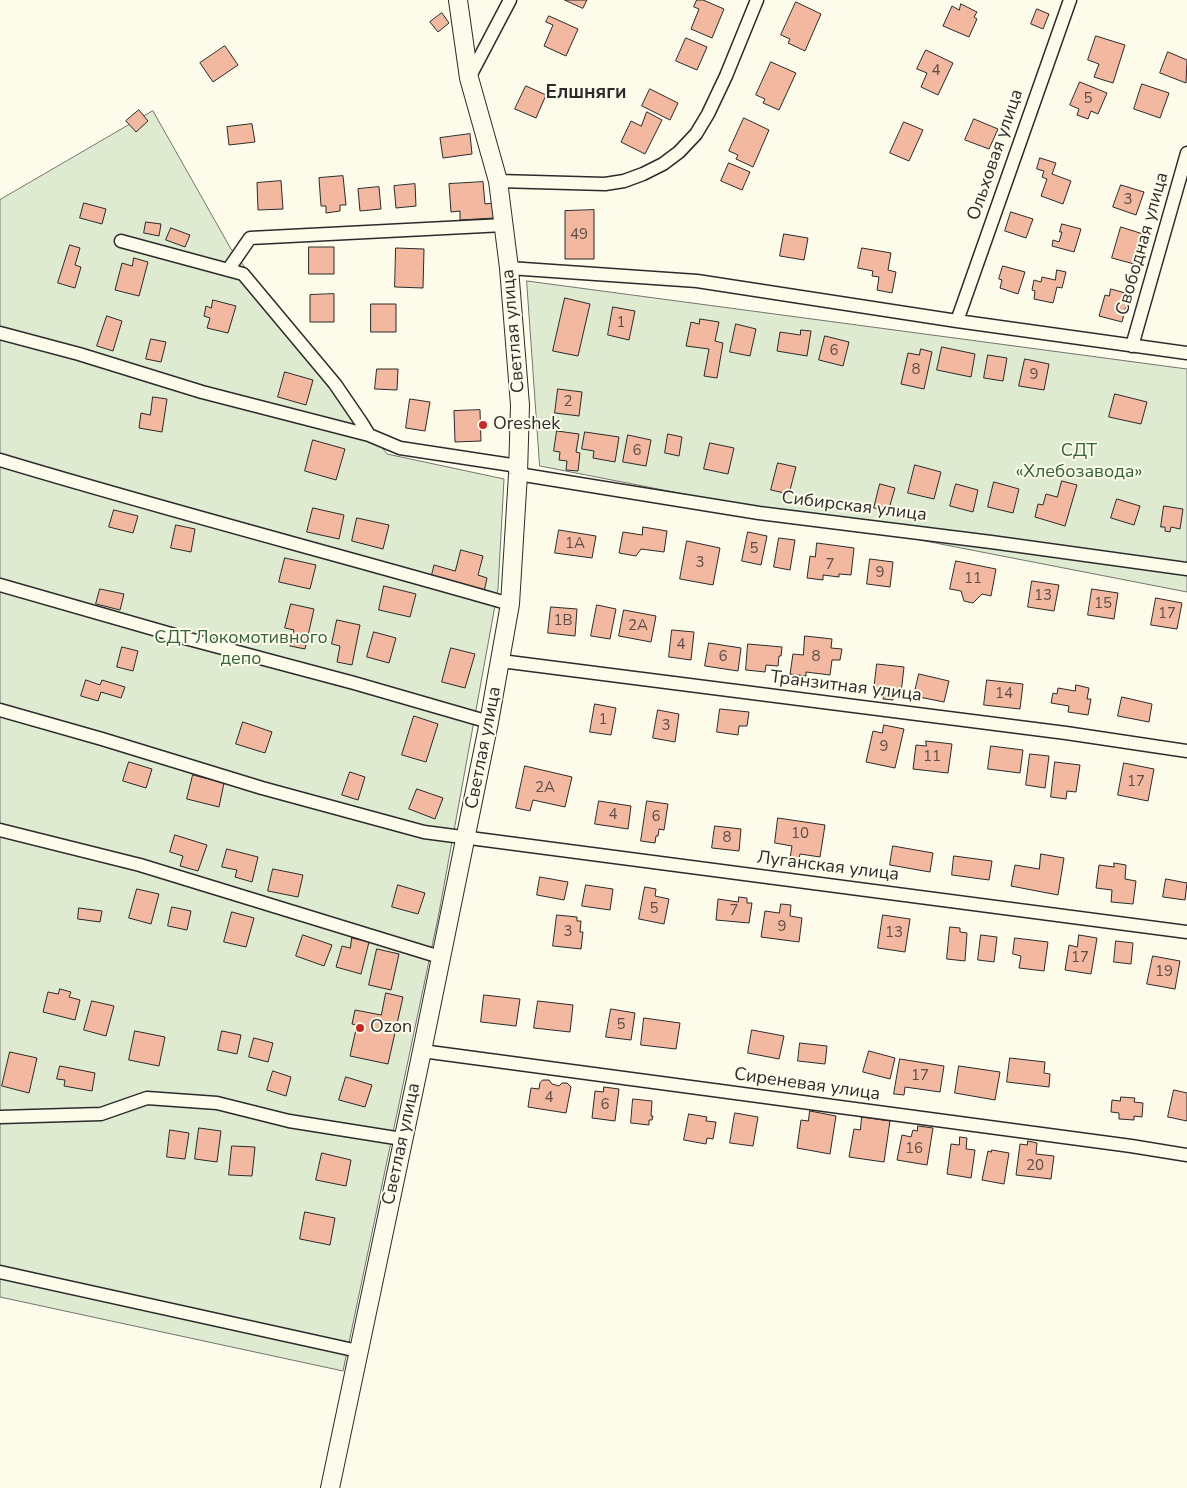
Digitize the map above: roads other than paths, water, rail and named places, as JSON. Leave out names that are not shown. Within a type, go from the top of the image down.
[{"type":"street","name":"Светлая улица","points":[[330,1488],[489,722],[510,604],[520,405],[509,268],[498,181],[469,78],[458,0]]},
{"type":"street","points":[[469,78],[510,0]]},
{"type":"street","points":[[498,181],[605,184],[624,181],[663,164],[679,152],[696,134],[708,114],[726,76],[757,0]]},
{"type":"street","name":"Ольховая улица","points":[[957,321],[1070,0]]},
{"type":"street","name":"Свободная улица","points":[[1132,346],[1187,153]]},
{"type":"street","points":[[228,270],[250,238],[504,225]]},
{"type":"street","points":[[121,241],[243,274],[335,384],[368,435]]},
{"type":"street","points":[[509,268],[697,281],[957,321],[1187,353]]},
{"type":"street","name":"Сибирская улица","points":[[0,333],[79,354],[202,392],[368,435],[400,448],[759,513],[1187,569]]},
{"type":"street","points":[[0,460],[196,517],[510,604]]},
{"type":"street","points":[[0,585],[489,722]]},
{"type":"street","name":"Транзитная улица","points":[[501,661],[1046,730],[1187,751]]},
{"type":"street","name":"Луганская улица","points":[[0,710],[262,788],[424,832],[1187,932]]},
{"type":"street","points":[[0,830],[140,865],[440,957]]},
{"type":"street","name":"Сиреневая улица","points":[[422,1051],[1187,1155]]},
{"type":"street","points":[[0,1118],[101,1114],[147,1098],[217,1103],[289,1121],[402,1139]]},
{"type":"street","points":[[0,1272],[358,1351]]},
{"type":"place","name":"Oreshek","points":[[483,425]]},
{"type":"place","name":"Ozon","points":[[360,1028]]},
{"type":"district","name":"Елшняги","points":[[586,93]]},
{"type":"park label","name":"СДТ «Хлебозавода»","points":[[1079,462]]},
{"type":"park label","name":"СДТ Локомотивного депо","points":[[241,649]]}]
